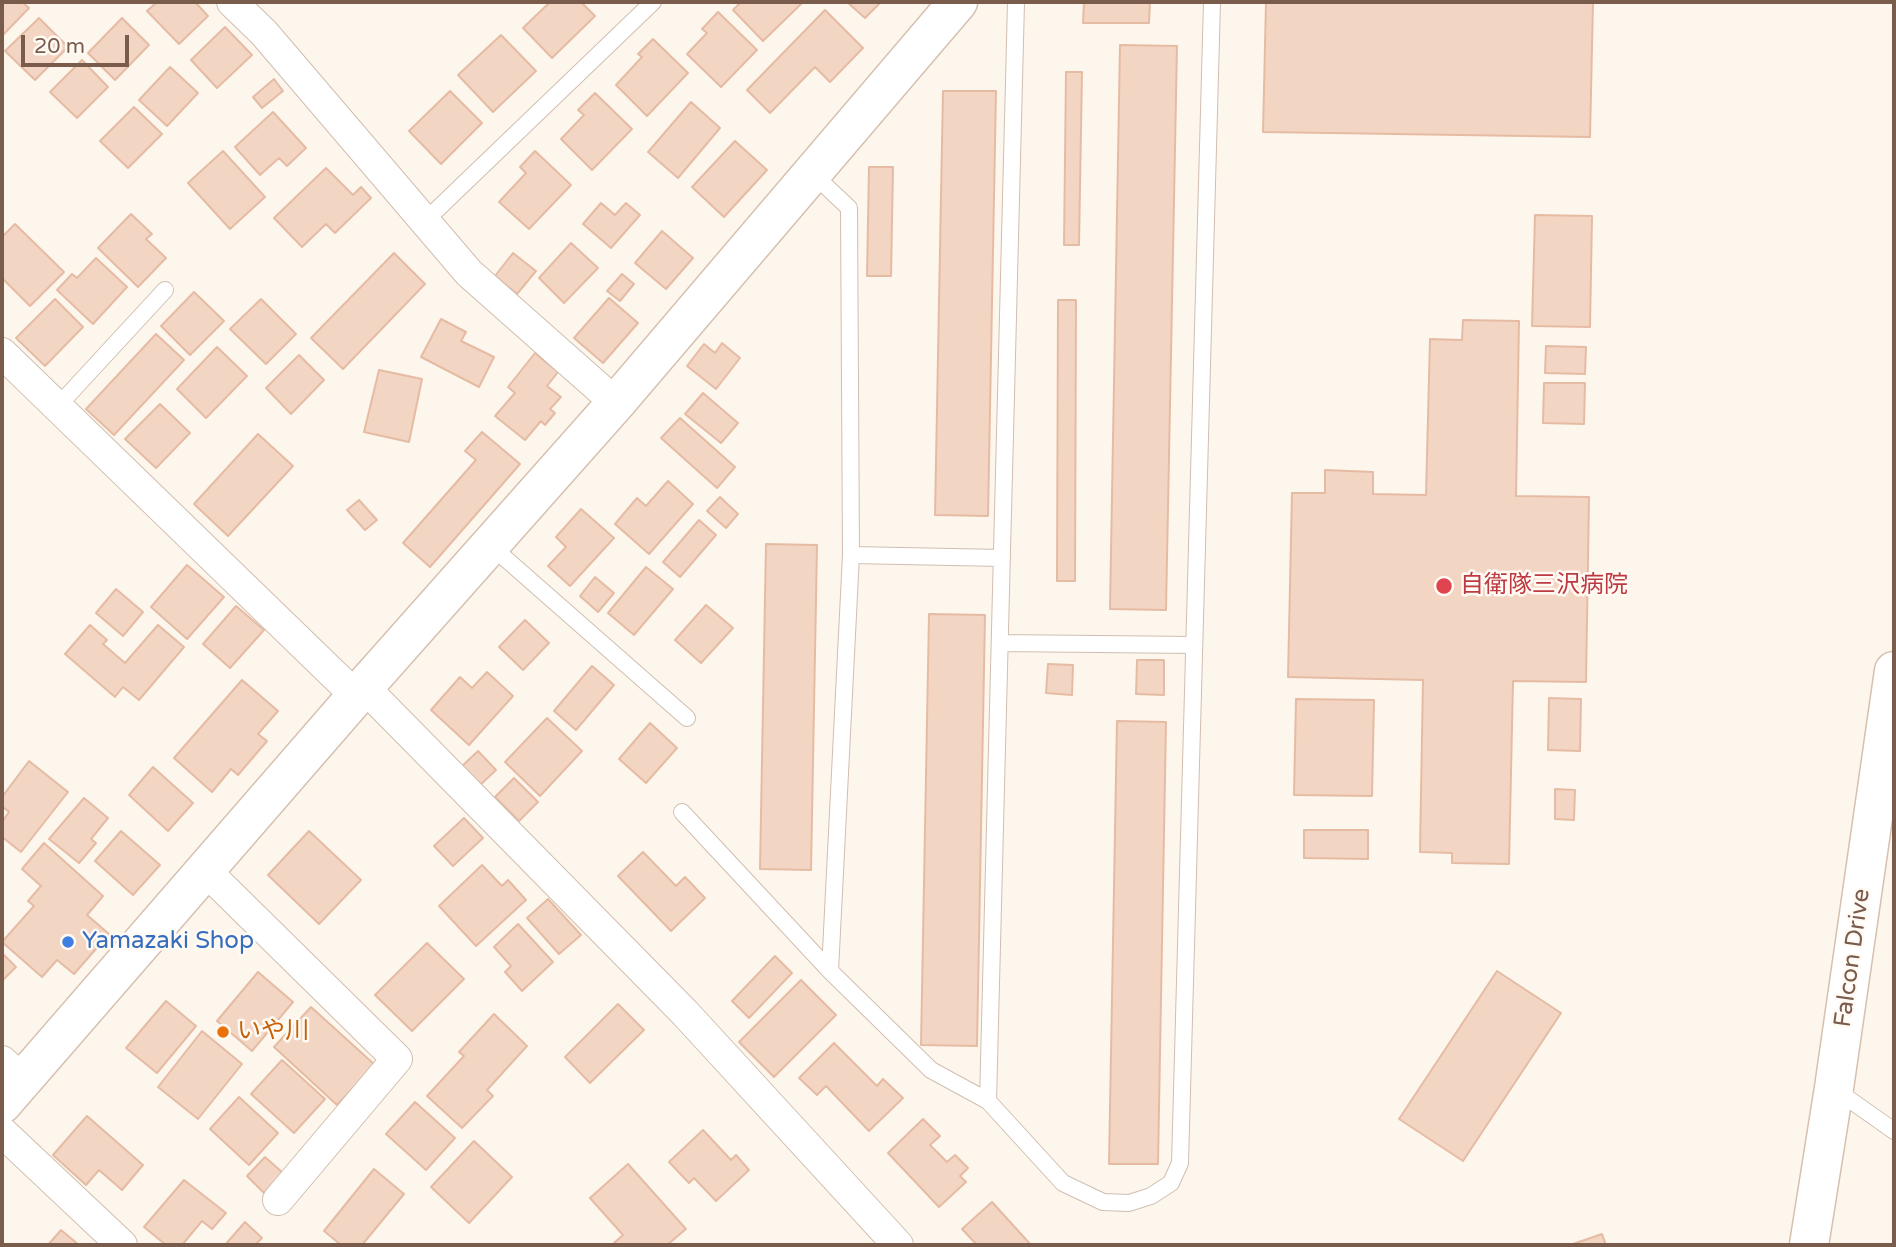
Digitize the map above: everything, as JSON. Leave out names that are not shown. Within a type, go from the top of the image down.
[{"type":"street","points":[[232,2],[264,33],[470,273],[616,403]]},
{"type":"street","points":[[9,1082],[206,871],[360,691],[616,403],[958,2]]},
{"type":"street","points":[[2,352],[360,691],[685,1013],[898,1245]]},
{"type":"street","name":"Falcon Drive","points":[[1809,1245],[1894,671]]},
{"type":"street","points":[[206,871],[397,1059],[278,1200]]},
{"type":"street","points":[[5,1143],[122,1245]]},
{"type":"lane","points":[[425,220],[653,2]]},
{"type":"lane","points":[[988,1101],[1016,2]]},
{"type":"lane","points":[[681,812],[830,971],[931,1070],[988,1101],[1063,1183],[1103,1202],[1129,1203],[1152,1196],[1171,1183],[1180,1163],[1212,2]]},
{"type":"lane","points":[[812,173],[849,208],[851,555],[830,971]]},
{"type":"lane","points":[[58,405],[165,290]]},
{"type":"lane","points":[[490,545],[687,718]]},
{"type":"lane","points":[[851,555],[1002,558]]},
{"type":"lane","points":[[1000,643],[1194,645]]},
{"type":"lane","points":[[1834,1088],[1894,1131]]},
{"type":"building","points":[[2,2],[22,2],[29,8],[2,36]]},
{"type":"building","points":[[157,2],[195,2],[208,16],[179,44],[147,11]]},
{"type":"building","points":[[550,2],[581,2],[595,16],[552,58],[523,28]]},
{"type":"building","points":[[741,2],[802,3],[763,41],[733,10]]},
{"type":"building","points":[[847,2],[881,2],[865,18]]},
{"type":"building","points":[[1084,2],[1150,2],[1149,23],[1083,23]]},
{"type":"building","points":[[1266,2],[1593,2],[1590,137],[1263,132]]},
{"type":"building","points":[[825,10],[863,48],[830,82],[815,67],[770,113],[747,90]]},
{"type":"building","points":[[718,12],[757,50],[721,87],[687,54],[707,33],[702,29]]},
{"type":"building","points":[[39,18],[68,47],[35,80],[5,51]]},
{"type":"building","points":[[122,18],[149,45],[115,80],[88,53]]},
{"type":"building","points":[[225,27],[252,55],[217,88],[191,60]]},
{"type":"building","points":[[501,35],[536,71],[493,112],[458,75]]},
{"type":"building","points":[[653,39],[688,73],[647,116],[616,85],[642,57],[638,54]]},
{"type":"building","points":[[1120,45],[1177,46],[1166,610],[1110,609]]},
{"type":"building","points":[[82,60],[108,87],[77,118],[50,92]]},
{"type":"building","points":[[170,67],[198,93],[167,126],[139,100]]},
{"type":"building","points":[[1066,72],[1082,72],[1079,245],[1064,245]]},
{"type":"building","points":[[274,79],[283,91],[262,108],[253,97]]},
{"type":"building","points":[[450,91],[482,123],[441,164],[409,131]]},
{"type":"building","points":[[943,91],[996,91],[988,516],[935,515]]},
{"type":"building","points":[[595,93],[632,129],[592,170],[561,139],[584,115],[578,110]]},
{"type":"building","points":[[691,102],[720,128],[678,178],[648,152]]},
{"type":"building","points":[[134,107],[162,134],[128,168],[100,141]]},
{"type":"building","points":[[273,112],[306,148],[287,166],[279,158],[260,175],[235,147]]},
{"type":"building","points":[[735,141],[767,170],[724,217],[692,187]]},
{"type":"building","points":[[223,151],[265,197],[230,229],[188,183]]},
{"type":"building","points":[[535,151],[571,185],[529,229],[499,202],[526,173],[520,167]]},
{"type":"building","points":[[869,167],[893,167],[891,276],[867,276]]},
{"type":"building","points":[[326,168],[353,195],[361,187],[371,198],[335,233],[326,224],[302,247],[274,218]]},
{"type":"building","points":[[601,203],[615,215],[626,203],[640,215],[611,248],[583,224]]},
{"type":"building","points":[[131,214],[152,234],[146,239],[166,258],[138,287],[98,248]]},
{"type":"building","points":[[1535,215],[1592,216],[1590,327],[1532,326]]},
{"type":"building","points":[[15,224],[64,272],[30,306],[2,278],[2,237]]},
{"type":"building","points":[[662,231],[693,258],[666,289],[635,263]]},
{"type":"building","points":[[571,243],[598,268],[564,303],[539,278]]},
{"type":"building","points":[[394,253],[425,284],[343,369],[311,338]]},
{"type":"building","points":[[513,253],[536,271],[517,294],[495,276]]},
{"type":"building","points":[[96,258],[127,287],[93,324],[57,290],[72,274],[77,278]]},
{"type":"building","points":[[622,274],[634,284],[620,301],[607,291]]},
{"type":"building","points":[[194,292],[224,321],[190,355],[161,326]]},
{"type":"building","points":[[609,298],[638,323],[603,363],[574,338]]},
{"type":"building","points":[[55,299],[83,327],[45,366],[16,338]]},
{"type":"building","points":[[261,299],[296,334],[266,364],[230,329]]},
{"type":"building","points":[[1058,300],[1076,300],[1075,581],[1057,581]]},
{"type":"building","points":[[441,319],[466,332],[461,341],[494,357],[479,387],[421,357]]},
{"type":"building","points":[[1463,320],[1519,321],[1516,496],[1589,497],[1586,682],[1513,681],[1509,864],[1452,863],[1452,853],[1420,852],[1423,680],[1288,677],[1292,493],[1325,493],[1325,470],[1373,472],[1373,494],[1426,495],[1430,339],[1462,340]]},
{"type":"building","points":[[156,334],[184,360],[114,435],[86,409]]},
{"type":"building","points":[[722,343],[740,358],[716,389],[687,366],[704,344],[715,353]]},
{"type":"building","points":[[1546,346],[1586,347],[1585,374],[1545,373]]},
{"type":"building","points":[[217,347],[247,376],[206,418],[177,389]]},
{"type":"building","points":[[535,353],[558,372],[547,386],[561,397],[550,409],[555,413],[545,425],[541,421],[525,440],[495,416],[515,393],[508,387]]},
{"type":"building","points":[[299,355],[324,380],[291,414],[266,388]]},
{"type":"building","points":[[379,370],[422,379],[409,442],[364,432]]},
{"type":"building","points":[[1544,383],[1585,383],[1584,424],[1543,423]]},
{"type":"building","points":[[703,393],[738,423],[721,443],[685,414]]},
{"type":"building","points":[[160,404],[190,433],[156,468],[125,439]]},
{"type":"building","points":[[680,418],[735,467],[717,488],[661,438]]},
{"type":"building","points":[[482,432],[520,464],[430,567],[403,543],[476,460],[465,451]]},
{"type":"building","points":[[258,434],[293,466],[228,536],[194,504]]},
{"type":"building","points":[[668,481],[693,504],[649,554],[615,524],[637,498],[646,506]]},
{"type":"building","points":[[720,497],[738,514],[726,528],[707,511]]},
{"type":"building","points":[[359,500],[377,520],[365,530],[347,510]]},
{"type":"building","points":[[581,509],[614,538],[570,586],[548,566],[566,547],[556,537]]},
{"type":"building","points":[[699,520],[716,535],[680,577],[663,562]]},
{"type":"building","points":[[766,544],[817,545],[811,870],[760,869]]},
{"type":"building","points":[[187,565],[224,597],[187,639],[151,607]]},
{"type":"building","points":[[646,567],[673,589],[634,635],[608,613]]},
{"type":"building","points":[[595,577],[614,593],[598,612],[580,596]]},
{"type":"building","points":[[116,589],[143,612],[123,636],[96,613]]},
{"type":"building","points":[[706,605],[733,628],[701,663],[675,640]]},
{"type":"building","points":[[236,606],[264,630],[230,668],[203,644]]},
{"type":"building","points":[[929,614],[985,615],[977,1046],[921,1045]]},
{"type":"building","points":[[525,620],[549,643],[523,670],[499,647]]},
{"type":"building","points":[[90,625],[107,640],[103,644],[125,663],[158,625],[184,647],[139,700],[123,687],[115,697],[65,654]]},
{"type":"building","points":[[1137,660],[1164,660],[1164,695],[1136,694]]},
{"type":"building","points":[[1048,664],[1073,665],[1072,695],[1046,693]]},
{"type":"building","points":[[592,666],[614,685],[576,730],[554,711]]},
{"type":"building","points":[[487,672],[513,696],[469,745],[431,710],[460,677],[472,688]]},
{"type":"building","points":[[242,680],[278,711],[258,734],[267,741],[238,775],[231,769],[212,792],[174,758]]},
{"type":"building","points":[[1549,698],[1581,699],[1580,751],[1548,750]]},
{"type":"building","points":[[1296,699],[1374,700],[1372,796],[1294,795]]},
{"type":"building","points":[[547,718],[582,751],[540,796],[505,762]]},
{"type":"building","points":[[1117,721],[1166,722],[1158,1164],[1109,1164]]},
{"type":"building","points":[[650,723],[677,748],[646,783],[619,759]]},
{"type":"building","points":[[478,751],[496,770],[478,787],[460,768]]},
{"type":"building","points":[[29,761],[68,792],[21,852],[2,837],[2,822],[9,812],[2,806],[2,797]]},
{"type":"building","points":[[153,767],[193,803],[168,831],[129,795]]},
{"type":"building","points":[[514,778],[538,802],[519,821],[495,797]]},
{"type":"building","points":[[1555,789],[1575,790],[1574,820],[1555,819]]},
{"type":"building","points":[[84,798],[108,818],[91,839],[96,843],[79,863],[49,839]]},
{"type":"building","points":[[464,818],[483,838],[453,866],[434,846]]},
{"type":"building","points":[[1304,830],[1368,830],[1368,859],[1304,858]]},
{"type":"building","points":[[121,831],[160,865],[133,895],[95,861]]},
{"type":"building","points":[[309,831],[361,880],[319,924],[268,875]]},
{"type":"building","points":[[44,843],[103,896],[87,915],[109,934],[74,974],[57,960],[42,977],[2,942],[34,906],[28,901],[41,886],[22,869]]},
{"type":"building","points":[[643,852],[676,886],[685,877],[705,898],[671,931],[618,876]]},
{"type":"building","points":[[482,865],[502,886],[508,880],[526,900],[476,946],[439,906]]},
{"type":"building","points":[[548,899],[581,935],[559,954],[527,918]]},
{"type":"building","points":[[518,924],[553,962],[522,991],[505,972],[511,966],[494,947]]},
{"type":"building","points":[[427,943],[464,979],[412,1031],[375,995]]},
{"type":"building","points":[[2,953],[16,967],[2,981]]},
{"type":"building","points":[[775,956],[792,973],[749,1018],[732,1001]]},
{"type":"building","points":[[1497,971],[1561,1013],[1463,1161],[1399,1119]]},
{"type":"building","points":[[258,972],[293,1002],[252,1051],[217,1021]]},
{"type":"building","points":[[801,980],[836,1015],[774,1077],[739,1042]]},
{"type":"building","points":[[166,1001],[196,1026],[157,1073],[126,1048]]},
{"type":"building","points":[[618,1004],[644,1030],[590,1083],[565,1057]]},
{"type":"building","points":[[311,1007],[375,1065],[337,1105],[274,1047]]},
{"type":"building","points":[[494,1014],[527,1046],[487,1090],[493,1096],[462,1128],[427,1096],[464,1056],[459,1052]]},
{"type":"building","points":[[202,1031],[242,1064],[198,1119],[158,1087]]},
{"type":"building","points":[[834,1043],[877,1086],[883,1079],[903,1098],[869,1131],[826,1086],[817,1095],[799,1078]]},
{"type":"building","points":[[282,1060],[325,1099],[294,1133],[251,1094]]},
{"type":"building","points":[[239,1097],[278,1133],[249,1165],[210,1129]]},
{"type":"building","points":[[415,1102],[455,1138],[426,1170],[386,1134]]},
{"type":"building","points":[[87,1116],[143,1165],[122,1190],[99,1170],[86,1185],[53,1155]]},
{"type":"building","points":[[923,1119],[940,1136],[930,1145],[947,1162],[955,1155],[968,1168],[960,1176],[966,1182],[939,1207],[888,1153]]},
{"type":"building","points":[[703,1130],[731,1160],[736,1155],[749,1170],[716,1201],[694,1178],[689,1183],[669,1162]]},
{"type":"building","points":[[474,1141],[512,1177],[469,1223],[431,1187]]},
{"type":"building","points":[[265,1157],[283,1173],[264,1193],[247,1176]]},
{"type":"building","points":[[628,1164],[686,1229],[667,1245],[616,1245],[614,1243],[623,1235],[590,1198]]},
{"type":"building","points":[[374,1169],[404,1194],[362,1245],[341,1245],[324,1231]]},
{"type":"building","points":[[184,1180],[226,1213],[212,1229],[202,1221],[182,1245],[166,1245],[144,1227]]},
{"type":"building","points":[[992,1202],[1031,1245],[977,1245],[962,1229]]},
{"type":"building","points":[[245,1222],[262,1238],[255,1245],[225,1245]]},
{"type":"building","points":[[61,1230],[79,1245],[48,1245]]},
{"type":"building","points":[[1602,1234],[1606,1245],[1570,1245]]},
{"type":"place","name":"自衛隊三沢病院","points":[[1444,586]]},
{"type":"place","name":"Yamazaki Shop","points":[[68,942]]},
{"type":"place","name":"いや川","points":[[223,1032]]}]
